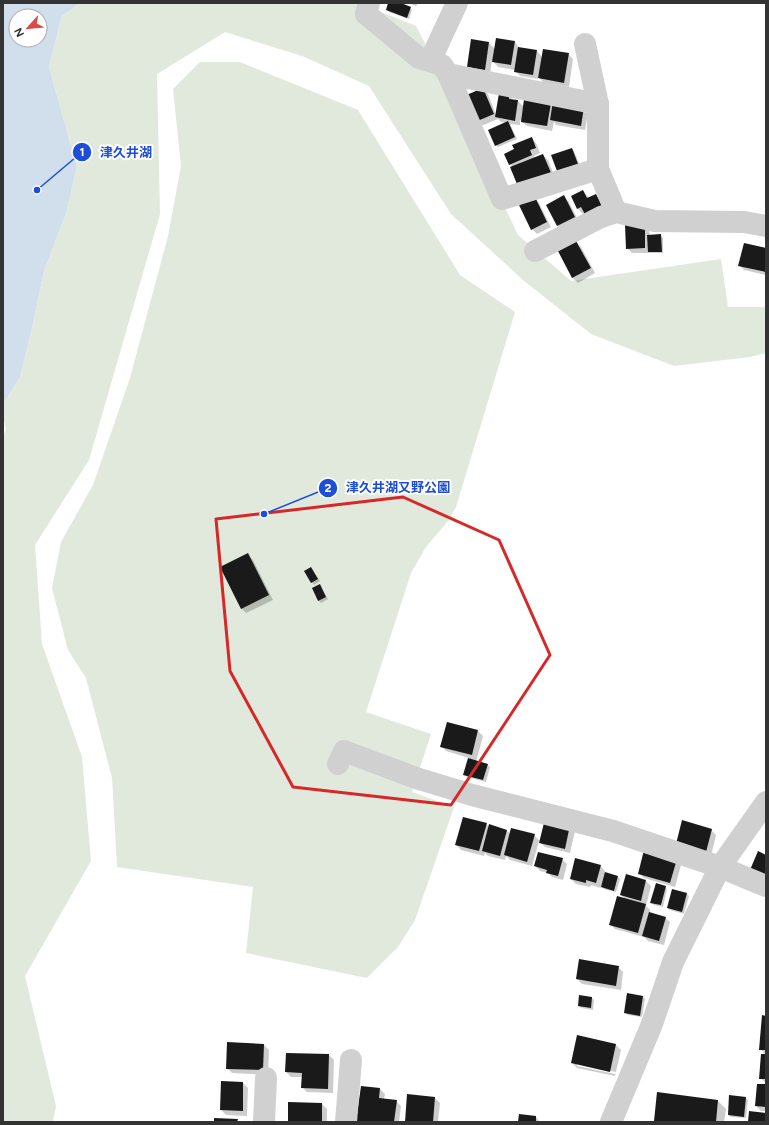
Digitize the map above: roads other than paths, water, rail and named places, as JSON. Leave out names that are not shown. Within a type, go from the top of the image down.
[{"type":"street","points":[[369,3],[366,14],[418,58],[442,65],[448,74],[502,199],[598,169]]},
{"type":"street","points":[[430,61],[457,3]]},
{"type":"street","points":[[585,44],[598,104],[598,169],[616,212]]},
{"type":"street","points":[[448,74],[598,104]]},
{"type":"street","points":[[535,251],[601,217],[616,212],[655,221],[744,222],[766,226]]},
{"type":"street","points":[[338,764],[344,751],[416,778],[472,796],[613,831],[720,867],[766,886]]},
{"type":"street","points":[[612,1121],[652,1024],[673,962],[720,867],[766,802]]},
{"type":"street","points":[[346,1122],[351,1060]]},
{"type":"street","points":[[264,1122],[266,1078]]},
{"type":"water","points":[[3,3],[78,3],[62,15],[49,67],[77,167],[66,213],[44,271],[20,377],[3,404]]},
{"type":"place","name":"津久井湖","points":[[37,190]]},
{"type":"place","name":"津久井湖又野公園","points":[[264,514]]}]
